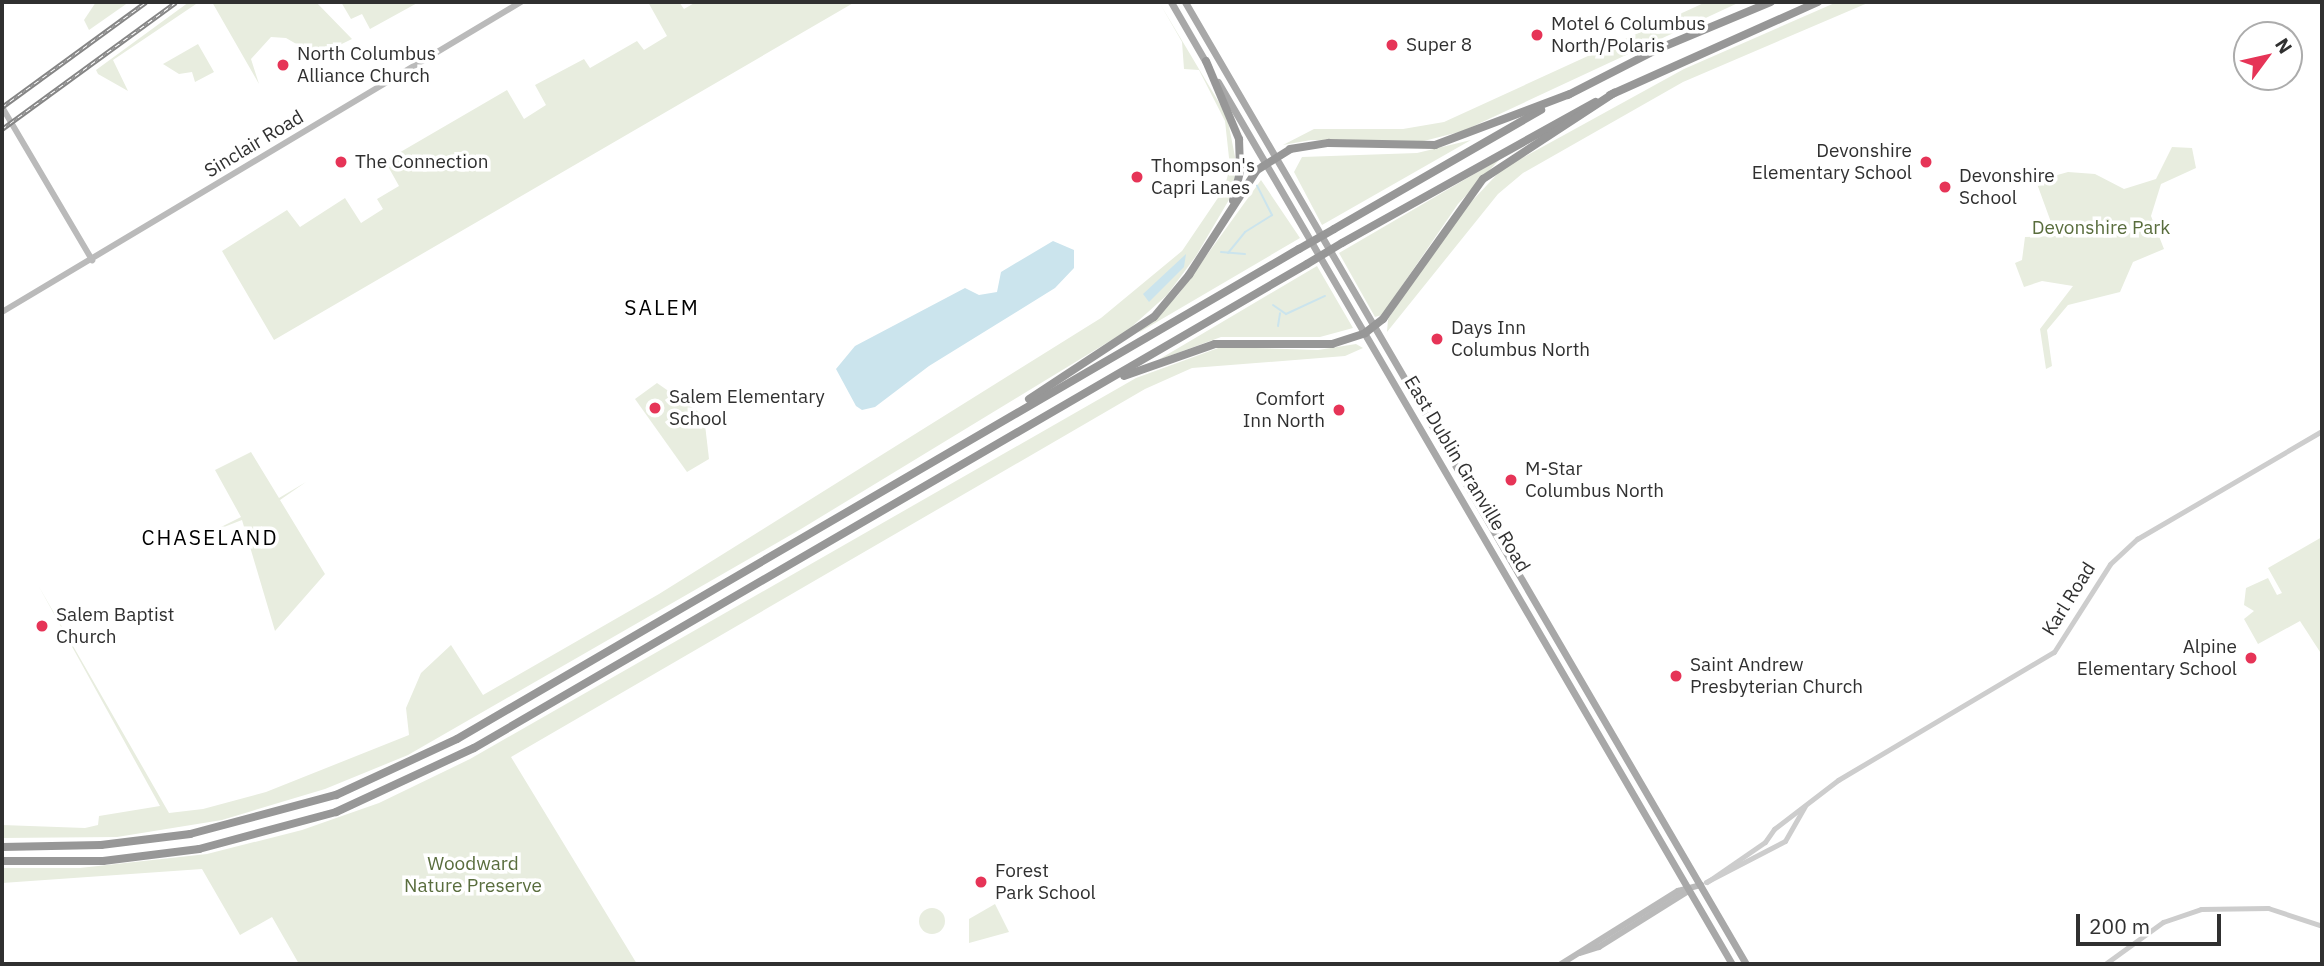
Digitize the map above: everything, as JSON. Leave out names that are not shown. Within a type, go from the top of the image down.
[{"type":"highway","points":[[2,847],[101,845],[190,834],[336,795],[457,739],[986,430],[1570,94],[1658,49],[1770,2]]},
{"type":"highway","points":[[2,861],[103,861],[199,849],[336,812],[474,748],[1342,243],[1614,93],[1818,2]]},
{"type":"highway","points":[[1206,61],[1239,139],[1240,172],[1227,214]]},
{"type":"highway","points":[[1095,388],[1215,344],[1332,344],[1365,333],[1375,327],[1483,179],[1614,93]]},
{"type":"highway","points":[[986,430],[1154,317],[1189,275],[1227,214],[1266,163],[1276,157],[1306,144],[1435,145],[1570,94]]},
{"type":"main road","name":"Sinclair Road","points":[[2,312],[521,2]]},
{"type":"main road","name":"East Dublin Granville Road","points":[[1171,2],[1732,964]]},
{"type":"main road","name":"East Dublin Granville Road","points":[[1185,2],[1704,883],[1746,964]]},
{"type":"main road","points":[[2,107],[92,260]]},
{"type":"main road","points":[[1561,964],[1580,953],[1599,947],[1704,883]]},
{"type":"street","name":"Karl Road","points":[[1771,836],[1838,780],[2054,652],[2078,621],[2110,564],[2137,538],[2322,431]]},
{"type":"street","name":"Karl Road","points":[[1778,843],[1805,806]]},
{"type":"street","points":[[1781,827],[1787,833]]},
{"type":"street","points":[[1771,836],[1778,843],[1704,883],[1771,836]]},
{"type":"street","points":[[2105,964],[2163,922],[2201,909],[2269,908],[2322,926]]},
{"type":"green space","points":[[96,2],[129,2],[89,30],[84,20]]},
{"type":"green space","points":[[189,2],[199,2],[113,60],[128,91],[98,74],[96,70]]},
{"type":"green space","points":[[212,2],[316,2],[352,39],[317,56],[286,38],[271,37],[251,59],[259,84]]},
{"type":"green space","points":[[341,2],[419,2],[370,29],[362,14],[351,19]]},
{"type":"green space","points":[[648,2],[679,2],[684,9],[696,2],[855,2],[274,340],[222,251],[287,210],[300,227],[345,198],[361,223],[383,209],[377,199],[399,186],[385,161],[507,90],[524,119],[546,105],[535,85],[584,59],[590,68],[637,41],[644,50],[667,36]]},
{"type":"green space","points":[[1159,2],[1227,116],[1237,167],[1230,198],[1196,256],[1167,295],[1128,330],[801,529],[408,755],[325,789],[222,820],[117,837],[2,838],[2,825],[85,828],[98,825],[99,816],[160,806],[38,585],[169,813],[203,809],[266,792],[409,735],[406,708],[421,673],[451,645],[483,695],[659,594],[1101,318],[1182,251],[1224,189],[1230,167],[1225,121],[1199,70],[1184,69],[1182,42]]},
{"type":"green space","points":[[1706,2],[1740,2],[1463,131],[1416,143],[1311,140],[1283,145],[1314,129],[1403,129],[1444,122]]},
{"type":"green space","points":[[1837,2],[1870,2],[1683,82],[1523,173],[1498,194],[1387,332],[1388,319],[1457,217],[1502,169],[1684,69]]},
{"type":"green space","points":[[198,44],[214,72],[195,82],[192,72],[179,74],[163,64]]},
{"type":"green space","points":[[1471,140],[1322,225],[1294,172],[1302,157],[1417,153]]},
{"type":"green space","name":"Devonshire Park","points":[[2172,147],[2192,148],[2196,168],[2161,184],[2151,216],[2164,249],[2133,262],[2120,292],[2068,305],[2047,330],[2052,366],[2046,369],[2040,329],[2073,286],[2042,281],[2024,287],[2015,263],[2022,260],[2025,237],[2056,236],[2036,181],[2068,172],[2095,174],[2124,189],[2156,179]]},
{"type":"green space","points":[[1500,159],[1458,204],[1382,315],[1375,317],[1339,253]]},
{"type":"green space","points":[[1261,180],[1300,238],[1138,333],[1178,295]]},
{"type":"green space","points":[[1317,266],[1353,328],[1320,337],[1221,337],[1158,360]]},
{"type":"green space","name":"Woodward Nature Preserve","points":[[1356,344],[1363,348],[1345,356],[1192,368],[1145,389],[511,757],[637,964],[299,964],[272,917],[240,935],[202,869],[2,883],[2,868],[80,868],[207,854],[302,830],[379,803],[470,759],[1136,378],[1221,347],[1318,350]]},
{"type":"green space","points":[[657,383],[704,416],[709,459],[687,472],[635,399]]},
{"type":"green space","points":[[251,452],[279,498],[306,482],[280,500],[325,574],[275,631],[242,520],[211,532],[241,517],[215,470]]},
{"type":"green space","points":[[2322,537],[2322,655],[2300,621],[2258,644],[2244,619],[2254,611],[2244,605],[2246,588],[2268,578],[2277,595],[2282,593],[2268,568]]},
{"type":"green space","points":[[995,904],[1009,932],[969,943],[969,919]]},
{"type":"green space","points":[[932,908],[941,912],[945,921],[941,930],[932,934],[923,930],[919,921],[923,912]]},
{"type":"water","points":[[1053,241],[1074,250],[1074,268],[1055,288],[929,366],[875,407],[862,410],[856,406],[836,369],[855,346],[965,288],[979,295],[997,292],[1001,272]]},
{"type":"water","points":[[1186,254],[1184,267],[1149,302],[1143,294]]},
{"type":"waterway","points":[[1228,253],[1245,232],[1272,215],[1257,186]]},
{"type":"waterway","points":[[1221,252],[1245,254]]},
{"type":"waterway","points":[[1273,305],[1286,314],[1325,296]]},
{"type":"waterway","points":[[1278,326],[1280,313]]},
{"type":"railway","points":[[2,107],[146,2]]},
{"type":"railway","points":[[2,129],[176,2]]},
{"type":"place","name":"Motel 6 Columbus North/Polaris","points":[[1537,35]]},
{"type":"place","name":"Super 8","points":[[1392,45]]},
{"type":"place","name":"North Columbus Alliance Church","points":[[283,65]]},
{"type":"place","name":"The Connection","points":[[341,162]]},
{"type":"place","name":"Devonshire Elementary School","points":[[1926,162]]},
{"type":"place","name":"Thompson's Capri Lanes","points":[[1137,177]]},
{"type":"place","name":"Devonshire School","points":[[1945,187]]},
{"type":"place","name":"Days Inn Columbus North","points":[[1437,339]]},
{"type":"place","name":"Salem Elementary School","points":[[655,408]]},
{"type":"place","name":"Comfort Inn North","points":[[1339,410]]},
{"type":"place","name":"M-Star Columbus North","points":[[1511,480]]},
{"type":"place","name":"Salem Baptist Church","points":[[42,626]]},
{"type":"place","name":"Alpine Elementary School","points":[[2251,658]]},
{"type":"place","name":"Saint Andrew Presbyterian Church","points":[[1676,676]]},
{"type":"place","name":"Forest Park School","points":[[981,882]]},
{"type":"district","name":"SALEM","points":[[662,307]]},
{"type":"district","name":"CHASELAND","points":[[210,537]]}]
